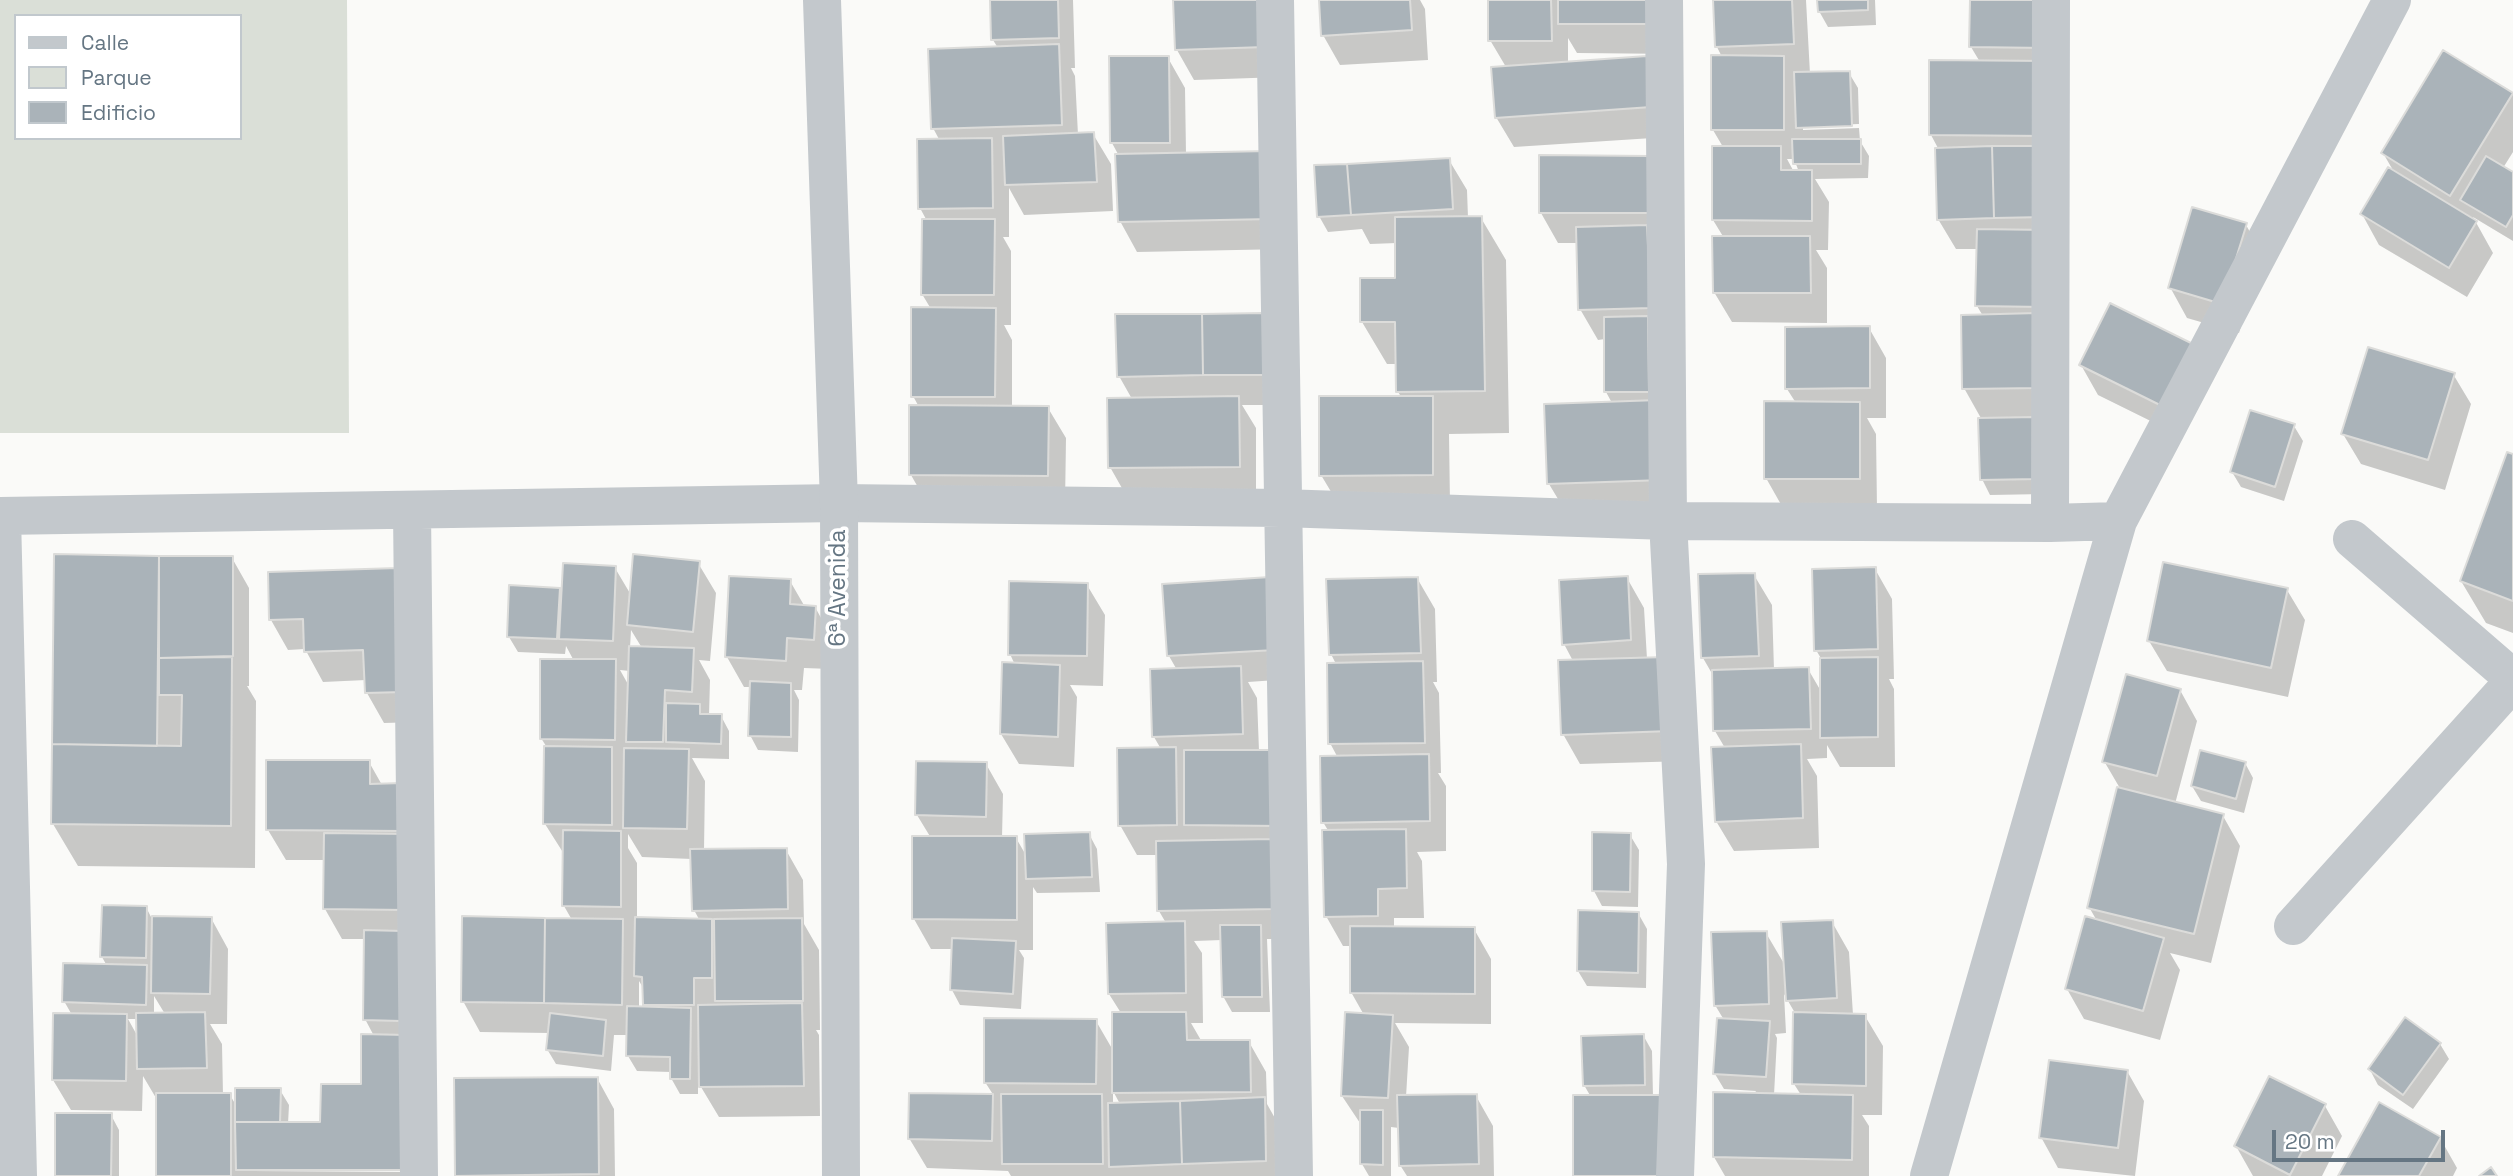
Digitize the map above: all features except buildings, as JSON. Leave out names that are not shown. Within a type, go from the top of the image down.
[{"type":"street","name":"6ª Avenida","points":[[822,0],[839,503],[841,1176]]},
{"type":"street","points":[[1275,0],[1281,508],[1294,1176]]},
{"type":"street","points":[[1664,0],[1668,521],[1686,864],[1675,1176]]},
{"type":"street","points":[[2050,0],[2050,523]]},
{"type":"street","points":[[1930,1176],[2118,520],[2392,0]]},
{"type":"street","points":[[18,1176],[1,516],[839,503],[1281,508],[1668,521],[2050,523],[2118,520]]},
{"type":"street","points":[[412,510],[419,1176]]},
{"type":"street","points":[[2293,926],[2513,680],[2352,539]]},
{"type":"green space","points":[[0,0],[347,0],[349,433],[0,433]]}]
